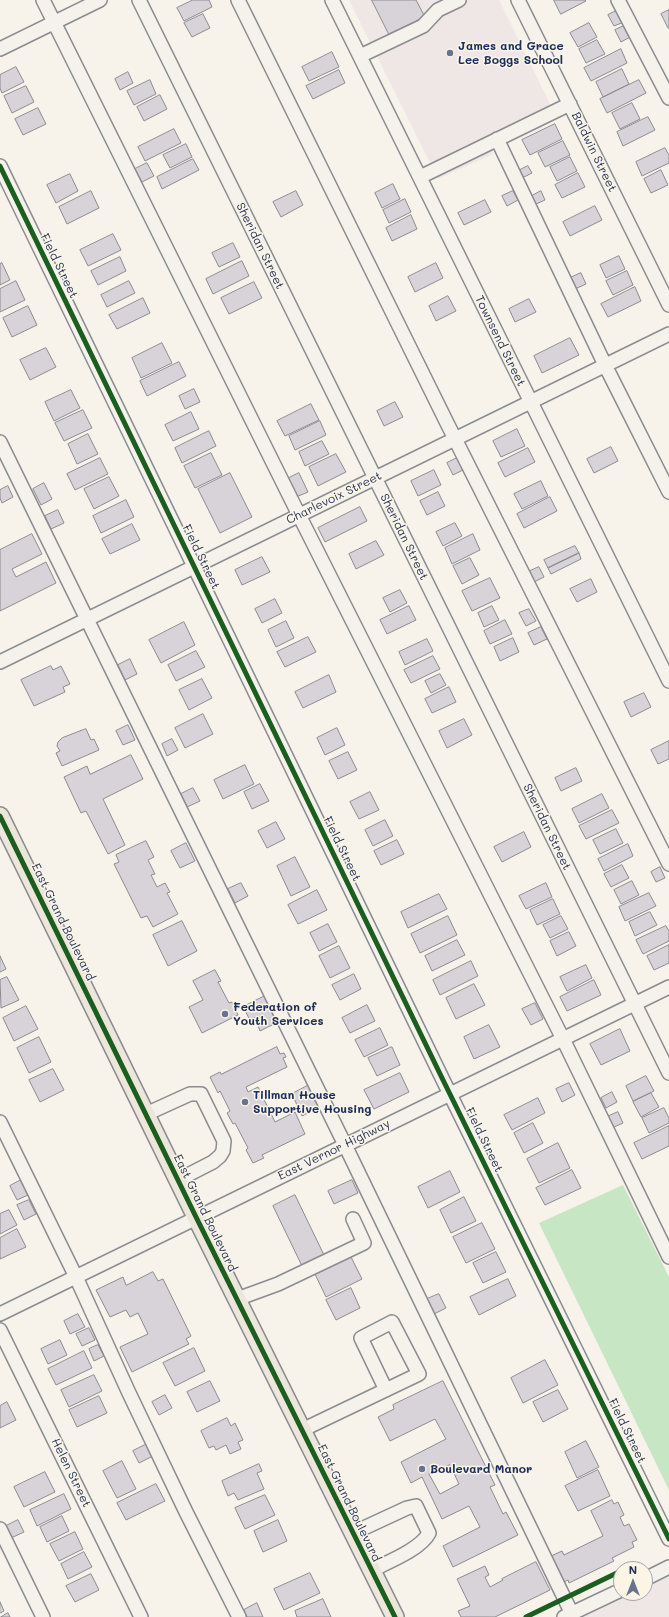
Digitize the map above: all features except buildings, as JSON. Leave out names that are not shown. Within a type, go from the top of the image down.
[{"type":"main road","name":"East Grand Boulevard","points":[[0,816],[196,1217],[395,1617]]},
{"type":"street","points":[[43,0],[299,515],[563,1039],[669,1257]]},
{"type":"street","points":[[0,49],[100,0]]},
{"type":"street","name":"Sheridan Street","points":[[139,0],[669,1073]]},
{"type":"street","points":[[238,0],[669,864]]},
{"type":"street","name":"Townsend Street","points":[[332,0],[669,681]]},
{"type":"street","points":[[360,56],[423,26],[438,10],[459,0]]},
{"type":"street","name":"Baldwin Street","points":[[518,0],[669,305]]},
{"type":"street","points":[[618,0],[669,98]]},
{"type":"street","points":[[420,177],[570,104]]},
{"type":"street","points":[[497,140],[605,365],[669,492]]},
{"type":"street","name":"Field Street","points":[[0,166],[450,1094],[669,1538]]},
{"type":"street","name":"Charlevoix Street","points":[[0,662],[669,334]]},
{"type":"street","points":[[0,442],[345,1145],[568,1615],[613,1594]]},
{"type":"street","name":"East Vernor Highway","points":[[0,1314],[669,987]]},
{"type":"street","points":[[146,1114],[190,1094],[201,1094],[224,1141],[223,1151],[213,1162],[178,1180]]},
{"type":"street","points":[[0,1122],[76,1277],[166,1470],[239,1617]]},
{"type":"street","points":[[237,1300],[278,1284],[364,1243],[353,1218]]},
{"type":"street","points":[[302,1430],[386,1390],[418,1374],[392,1322],[361,1338],[386,1390]]},
{"type":"street","name":"Helen Street","points":[[0,1330],[141,1617]]},
{"type":"street","points":[[353,1533],[407,1508],[416,1506],[429,1533],[426,1540],[402,1555],[372,1570]]},
{"type":"street","points":[[0,1529],[43,1617]]},
{"type":"street","points":[[653,1574],[669,1567]]},
{"type":"shaded area","name":"James and Grace Lee Boggs School","points":[[349,0],[499,0],[551,106],[486,139],[493,154],[438,179]]},
{"type":"shaded area","points":[[669,1567],[669,1617],[564,1617],[613,1596],[613,1601],[653,1601],[653,1575]]},
{"type":"green space","points":[[623,1185],[669,1277],[669,1490],[539,1223]]},
{"type":"cycle path","points":[[0,166],[443,1080],[669,1539]]},
{"type":"cycle path","points":[[0,816],[196,1217],[395,1617]]},
{"type":"cycle path","points":[[526,1617],[613,1575]]},
{"type":"place","name":"James and Grace Lee Boggs School","points":[[450,53]]},
{"type":"place","name":"Federation of Youth Services","points":[[225,1014]]},
{"type":"place","name":"Tillman House Supportive Housing","points":[[245,1102]]},
{"type":"place","name":"Boulevard Manor","points":[[422,1469]]}]
